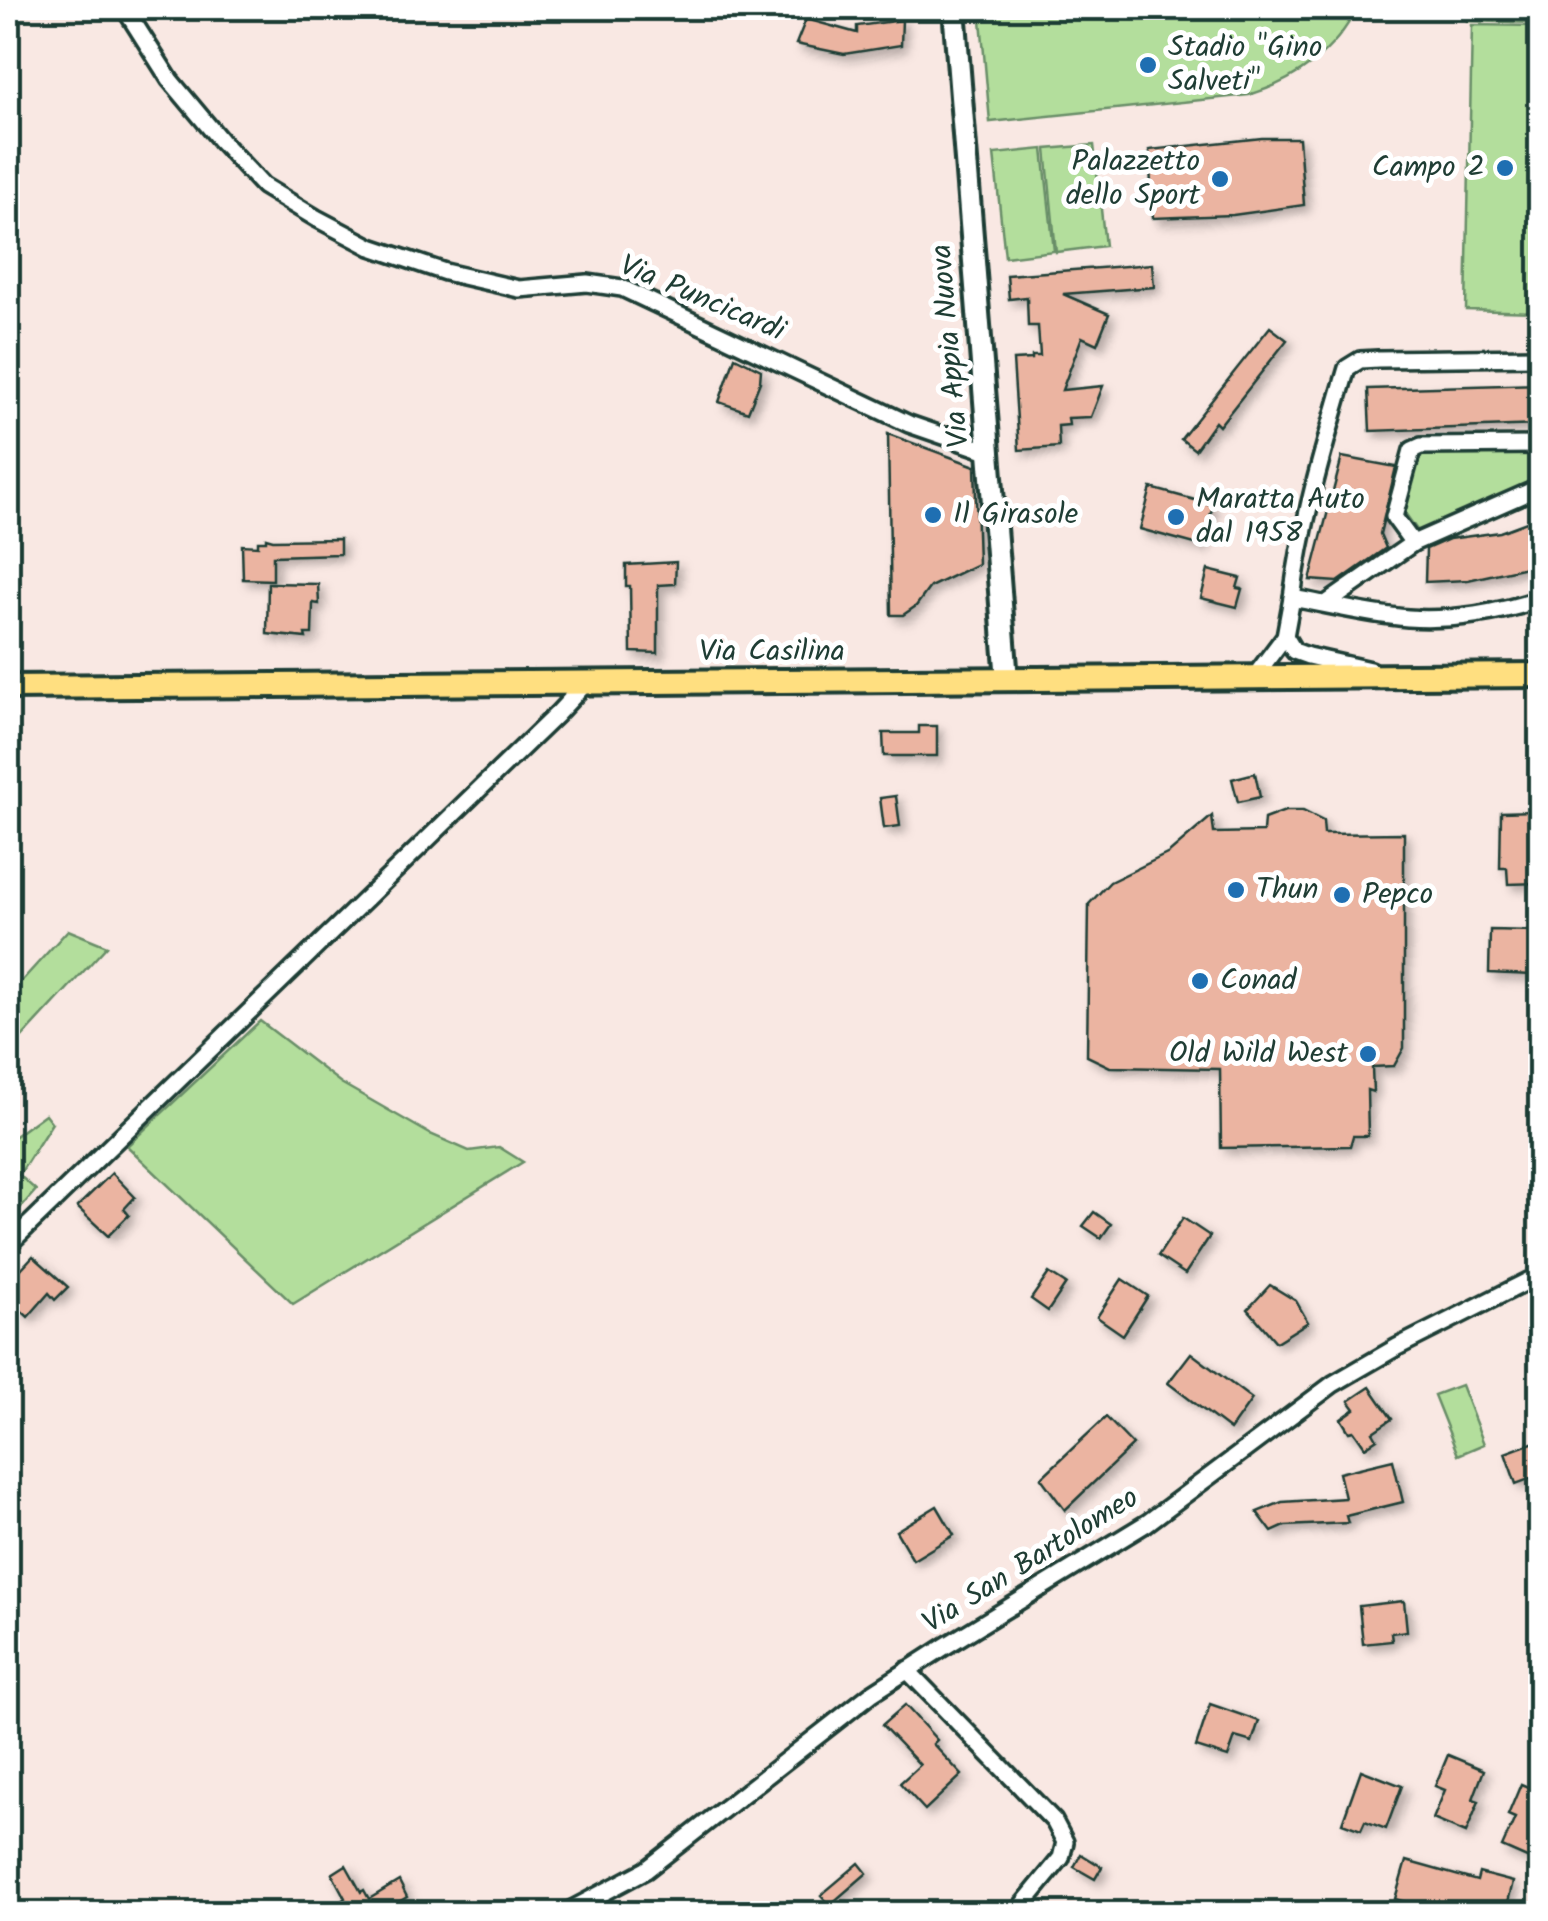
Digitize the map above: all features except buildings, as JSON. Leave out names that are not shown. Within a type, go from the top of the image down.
[{"type":"main road","name":"Via Casilina","points":[[8,687],[1540,674]]},
{"type":"street","name":"Via Puncicardi","points":[[126,8],[170,80],[263,186],[371,247],[445,272],[519,289],[587,282],[622,288],[909,424],[990,452]]},
{"type":"street","name":"Via Appia Nuova","points":[[954,8],[1006,680]]},
{"type":"street","points":[[1255,676],[1285,636],[1304,531],[1347,368],[1360,360],[1540,357]]},
{"type":"street","points":[[1413,543],[1394,518],[1412,450],[1421,446],[1540,445]]},
{"type":"street","points":[[1326,604],[1413,543],[1540,487]]},
{"type":"street","points":[[1292,598],[1409,618],[1451,617],[1506,609],[1540,599]]},
{"type":"street","points":[[1285,636],[1294,651],[1308,656],[1396,675]]},
{"type":"street","points":[[8,1245],[359,908],[586,683]]},
{"type":"street","name":"Via San Bartolomeo","points":[[563,1914],[646,1870],[871,1694],[1147,1524],[1333,1384],[1540,1274]]},
{"type":"street","points":[[907,1670],[1054,1821],[1066,1842],[1061,1858],[1015,1914]]},
{"type":"green space","name":"Stadio \"Gino Salveti\"","points":[[980,8],[1357,8],[1337,38],[1312,63],[1283,82],[1249,95],[990,122]]},
{"type":"green space","points":[[1468,8],[1540,8],[1540,23],[1467,21]]},
{"type":"green space","name":"Campo 2","points":[[1472,25],[1540,26],[1540,312],[1466,310]]},
{"type":"green space","points":[[1094,145],[1105,246],[1056,252],[1046,149]]},
{"type":"green space","points":[[1043,149],[1054,251],[1005,257],[994,154]]},
{"type":"green space","points":[[1540,450],[1540,482],[1427,532],[1417,530],[1405,513],[1417,457],[1422,453]]},
{"type":"green space","points":[[68,930],[107,946],[8,1053],[8,996]]},
{"type":"green space","points":[[260,1021],[341,1083],[430,1134],[469,1151],[499,1147],[523,1162],[293,1304],[127,1146]]},
{"type":"green space","points":[[45,1114],[52,1123],[19,1175],[36,1190],[8,1222],[8,1141]]},
{"type":"green space","points":[[1461,1385],[1484,1444],[1458,1455],[1434,1395]]},
{"type":"place","name":"Stadio \"Gino Salveti\"","points":[[1148,65]]},
{"type":"place","name":"Campo 2","points":[[1505,168]]},
{"type":"place","name":"Palazzetto dello Sport","points":[[1220,179]]},
{"type":"place","name":"Il Girasole","points":[[933,515]]},
{"type":"place","name":"Maratta Auto dal 1958","points":[[1176,517]]},
{"type":"place","name":"Thun","points":[[1236,890]]},
{"type":"place","name":"Pepco","points":[[1342,895]]},
{"type":"place","name":"Conad","points":[[1200,981]]},
{"type":"place","name":"Old Wild West","points":[[1368,1054]]}]
